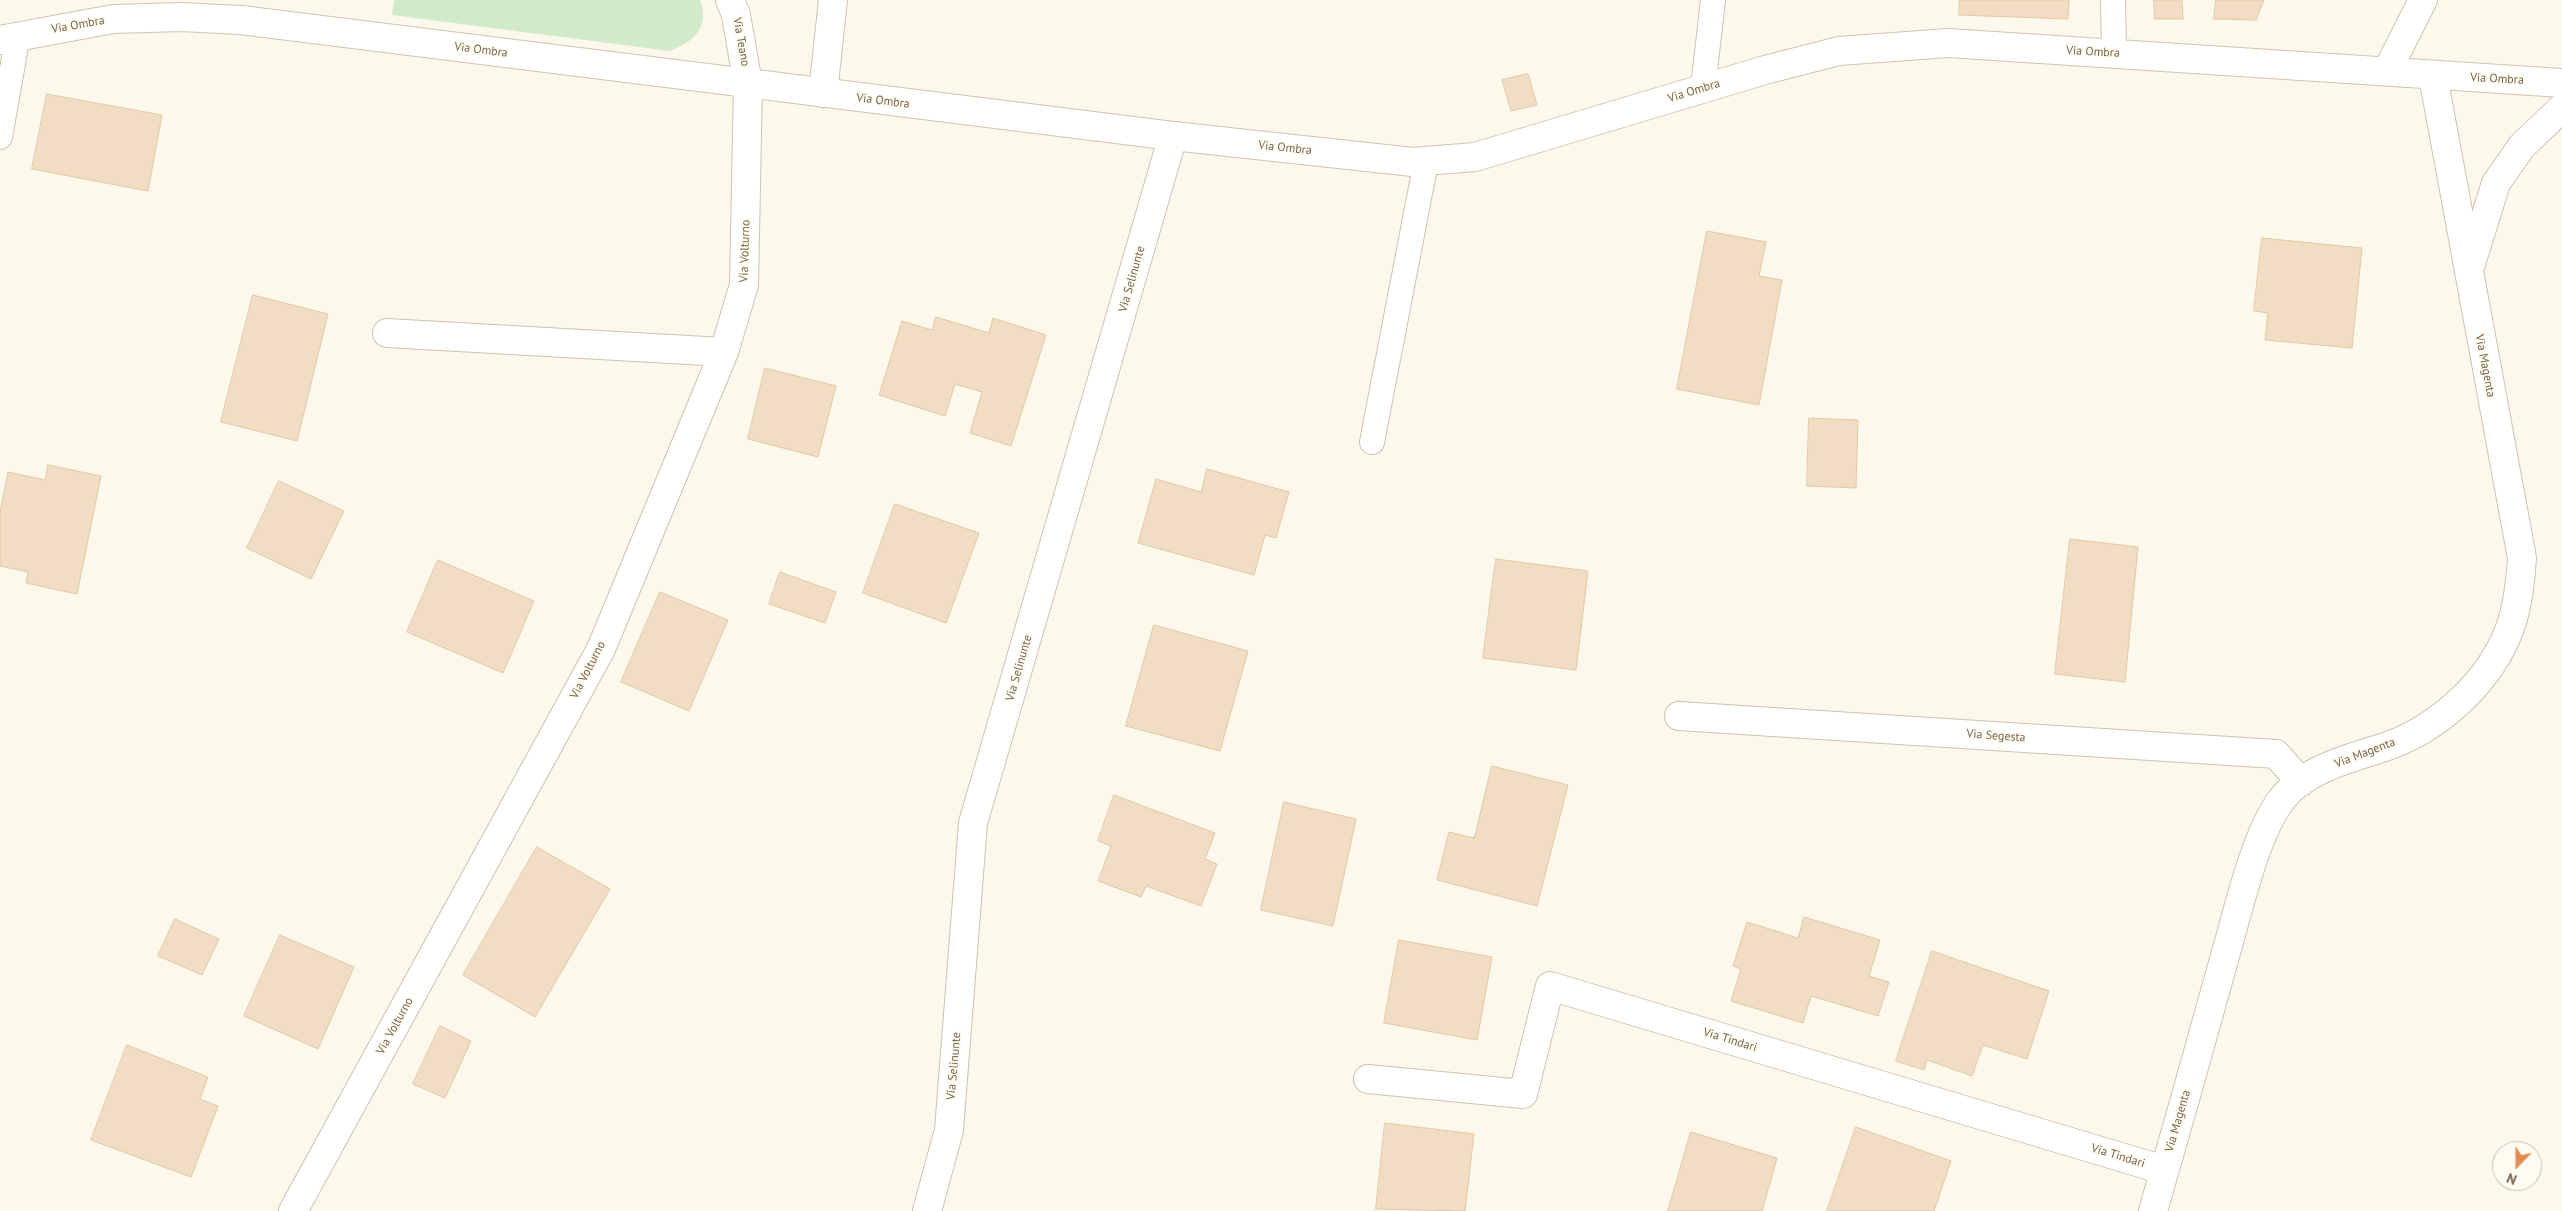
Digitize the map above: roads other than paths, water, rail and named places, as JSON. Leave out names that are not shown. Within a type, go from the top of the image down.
[{"type":"street","name":"Via Teano","points":[[730,0],[736,15],[748,84]]},
{"type":"street","points":[[823,93],[833,0]]},
{"type":"street","points":[[2387,71],[2423,0]]},
{"type":"street","name":"Via Ombra","points":[[9,38],[113,19],[181,17],[241,20],[1173,136],[1413,162],[1475,157],[1703,88],[1839,51],[1887,46],[1948,44],[2114,53],[2387,71],[2433,76],[2562,83]]},
{"type":"street","name":"Via Magenta","points":[[2153,1211],[2246,884],[2263,835],[2282,798],[2301,782],[2336,763],[2391,745],[2436,720],[2463,699],[2487,670],[2505,640],[2519,596],[2522,558],[2468,274],[2433,76]]},
{"type":"street","name":"Via Volturno","points":[[293,1211],[601,649],[724,352],[744,285],[748,84]]},
{"type":"street","points":[[2468,274],[2496,183],[2522,146],[2562,108]]},
{"type":"street","name":"Via Selinunte","points":[[927,1211],[949,1130],[973,824],[1173,136]]},
{"type":"street","points":[[387,333],[724,352]]},
{"type":"street","name":"Via Segesta","points":[[1679,716],[2276,754],[2301,782]]},
{"type":"street","name":"Via Tindari","points":[[1368,1079],[1523,1094],[1550,986],[2164,1170]]},
{"type":"lane","points":[[1703,88],[1713,0]]},
{"type":"lane","points":[[2113,0],[2114,53]]},
{"type":"lane","points":[[0,137],[9,38]]},
{"type":"lane","points":[[1372,442],[1426,162]]}]
